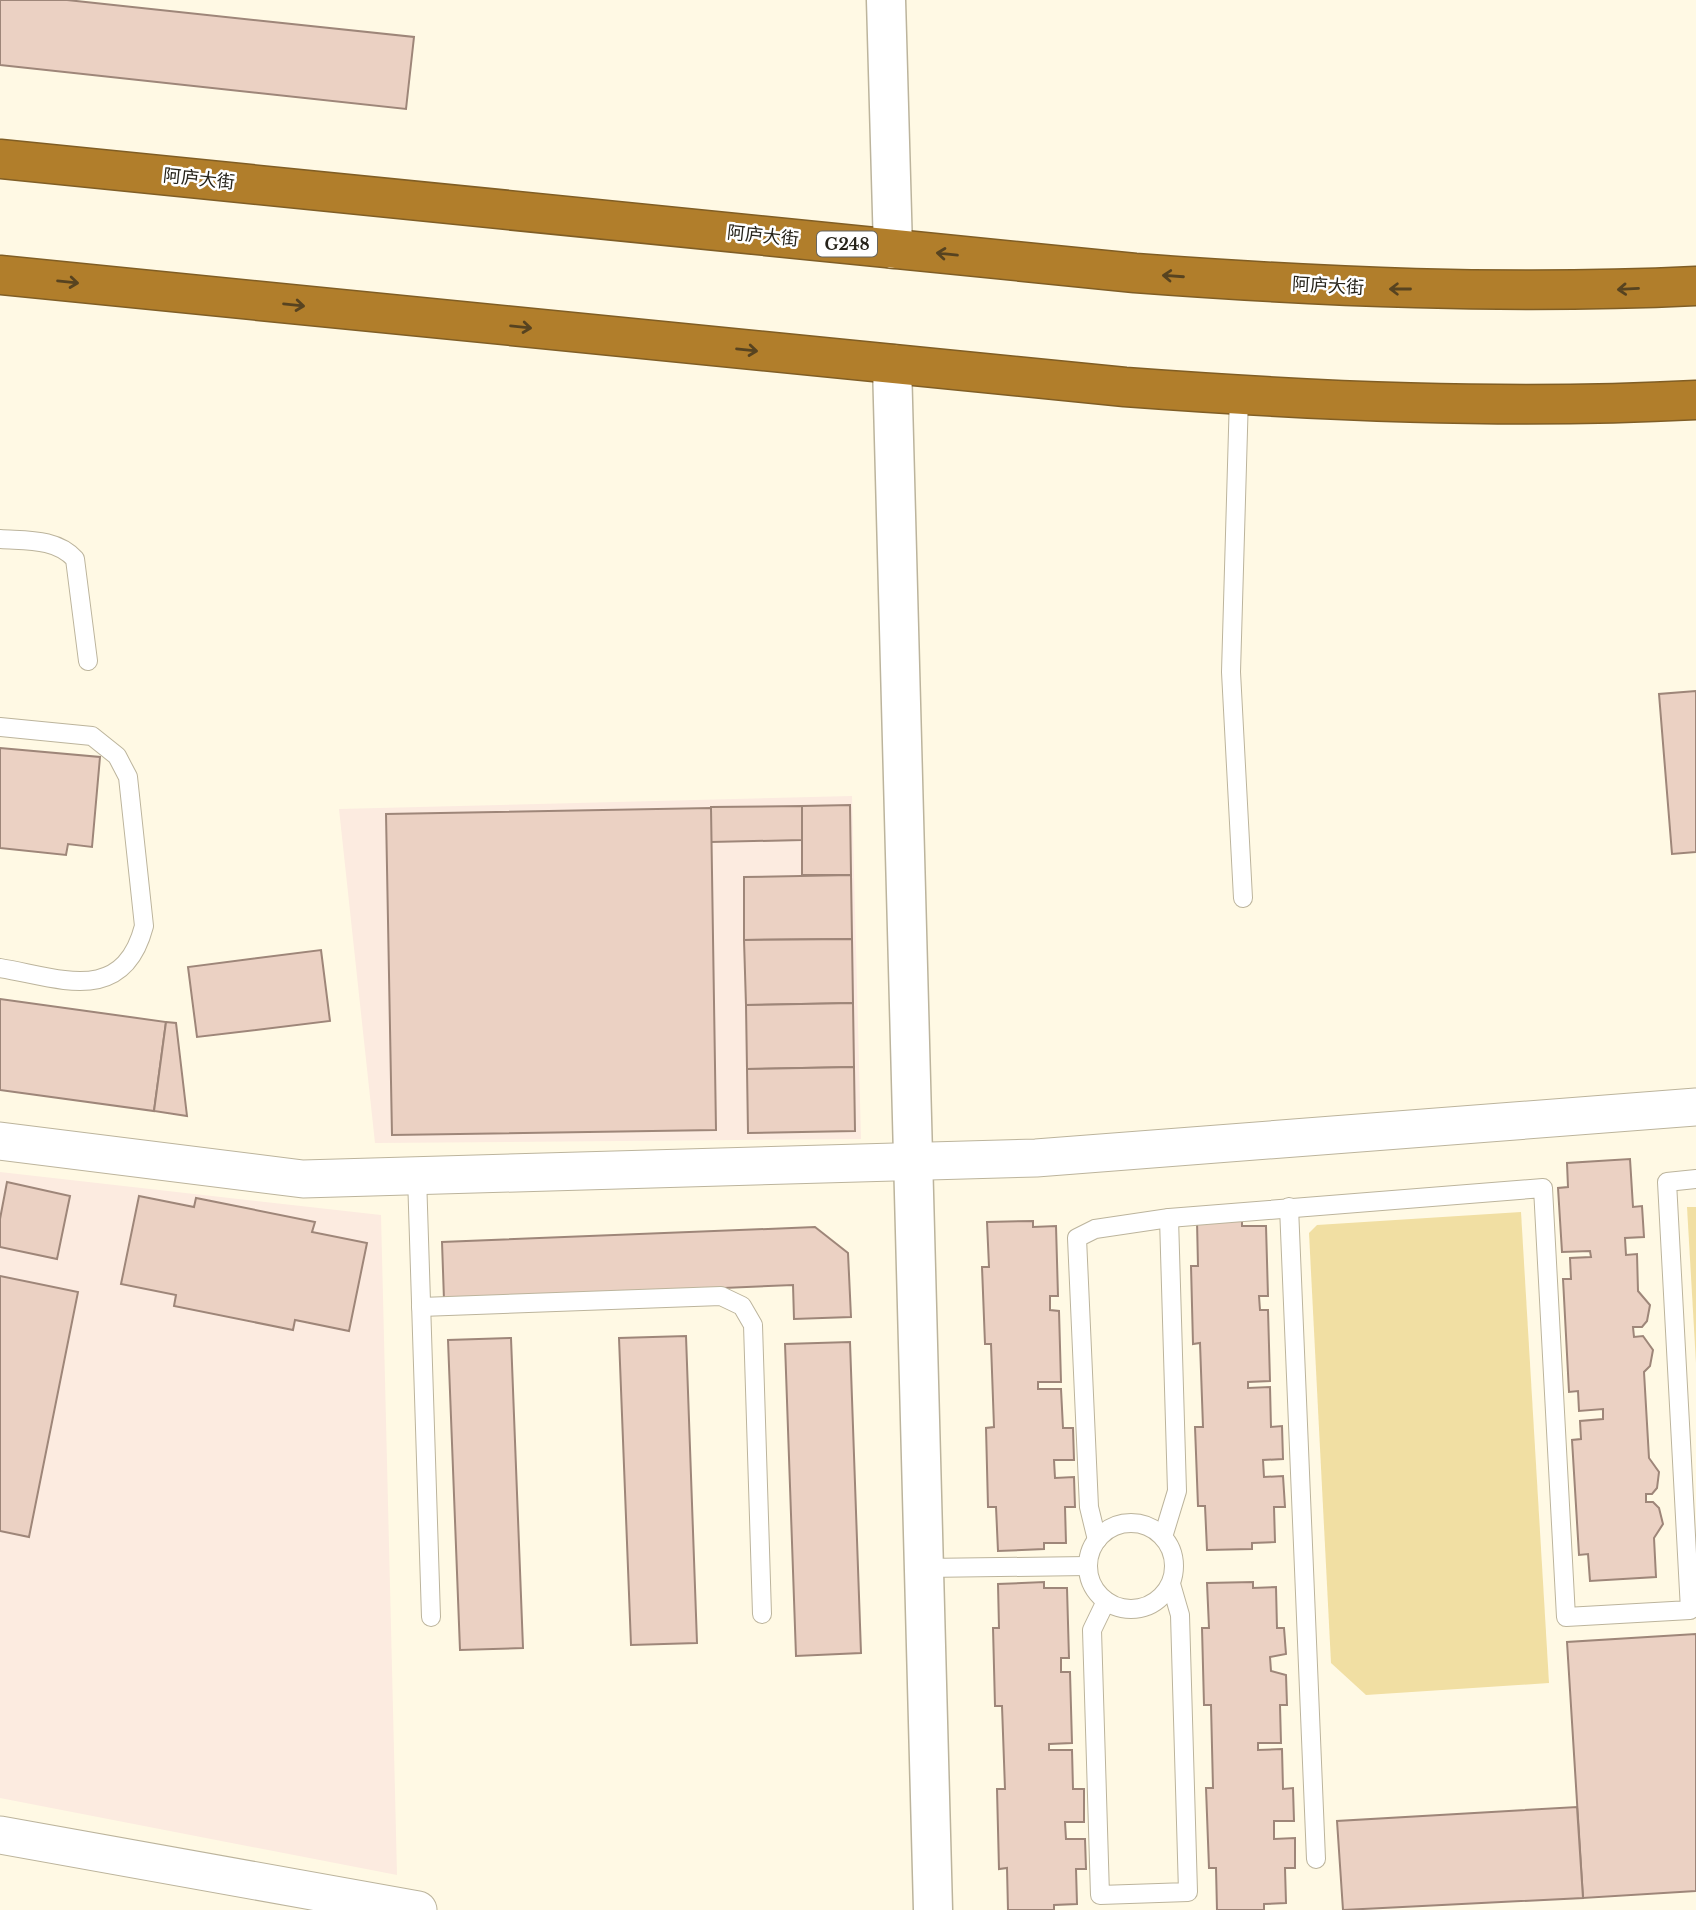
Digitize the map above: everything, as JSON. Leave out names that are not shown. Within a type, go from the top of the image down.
[{"type":"highway","name":"阿庐大街","points":[[0,159],[1161,275],[1377,288],[1607,290],[1696,286]]},
{"type":"highway","points":[[0,275],[1239,396],[1387,403],[1609,404],[1696,400]]},
{"type":"street","points":[[886,0],[892,249]]},
{"type":"street","points":[[892,364],[933,1910]]},
{"type":"street","points":[[0,1141],[303,1179],[1035,1158],[1696,1107]]},
{"type":"street","points":[[0,1835],[418,1910]]},
{"type":"lane","points":[[1239,396],[1231,672],[1243,898]]},
{"type":"lane","points":[[0,539],[51,543],[67,550],[75,559],[88,660]]},
{"type":"lane","points":[[0,727],[92,736],[117,756],[128,777],[144,926],[139,943],[119,970],[91,983],[0,968]]},
{"type":"lane","points":[[417,1176],[431,1617]]},
{"type":"lane","points":[[1097,1540],[1089,1507],[1077,1238],[1095,1229],[1170,1218],[1543,1188],[1566,1617],[1690,1610],[1690,1510],[1667,1182],[1696,1180]]},
{"type":"lane","points":[[1289,1207],[1316,1859]]},
{"type":"lane","points":[[1163,1537],[1177,1491],[1170,1218]]},
{"type":"lane","points":[[421,1307],[721,1296],[743,1307],[753,1325],[762,1614]]},
{"type":"lane","points":[[1134,1523],[1150,1527],[1163,1537],[1172,1552],[1175,1568],[1171,1584],[1161,1598],[1147,1606],[1131,1610],[1105,1601],[1090,1580],[1088,1566],[1097,1540],[1107,1530],[1134,1523]]},
{"type":"lane","points":[[924,1568],[1088,1566]]},
{"type":"lane","points":[[1105,1601],[1092,1630],[1100,1895],[1188,1892],[1180,1615],[1171,1584]]},
{"type":"shaded area","points":[[852,796],[861,1139],[375,1143],[339,809]]},
{"type":"shaded area","points":[[0,1172],[381,1215],[397,1875],[0,1798]]},
{"type":"shaded area","points":[[1687,1207],[1696,1207],[1696,1363]]},
{"type":"shaded area","points":[[1521,1212],[1549,1683],[1366,1695],[1331,1663],[1309,1233],[1317,1225]]},
{"type":"building","points":[[0,0],[67,0],[414,37],[406,109],[0,65]]},
{"type":"building","points":[[1696,691],[1696,852],[1672,854],[1659,694]]},
{"type":"building","points":[[0,748],[100,757],[92,847],[68,844],[66,855],[0,848]]},
{"type":"building","points":[[850,805],[851,875],[802,875],[802,806]]},
{"type":"building","points":[[802,806],[802,840],[711,842],[711,807]]},
{"type":"building","points":[[711,808],[716,1130],[392,1135],[386,814]]},
{"type":"building","points":[[851,875],[852,939],[744,940],[744,877]]},
{"type":"building","points":[[852,939],[853,1003],[746,1005],[744,940]]},
{"type":"building","points":[[321,950],[330,1021],[197,1037],[188,967]]},
{"type":"building","points":[[0,999],[166,1022],[154,1111],[0,1090]]},
{"type":"building","points":[[853,1003],[854,1067],[747,1069],[746,1005]]},
{"type":"building","points":[[166,1022],[176,1023],[187,1116],[154,1111]]},
{"type":"building","points":[[854,1067],[855,1131],[748,1133],[747,1069]]},
{"type":"building","points":[[1630,1159],[1633,1207],[1642,1206],[1644,1237],[1625,1238],[1626,1255],[1637,1254],[1638,1291],[1650,1305],[1647,1321],[1642,1327],[1633,1327],[1634,1337],[1643,1336],[1653,1350],[1650,1366],[1644,1372],[1649,1458],[1659,1472],[1657,1488],[1652,1494],[1646,1494],[1646,1502],[1653,1502],[1659,1508],[1663,1524],[1654,1538],[1656,1577],[1590,1581],[1588,1554],[1579,1555],[1572,1440],[1581,1439],[1580,1421],[1603,1419],[1603,1409],[1579,1411],[1578,1391],[1569,1392],[1563,1279],[1571,1279],[1570,1258],[1591,1257],[1590,1251],[1562,1252],[1558,1188],[1568,1187],[1567,1163]]},
{"type":"building","points":[[7,1182],[70,1196],[57,1259],[0,1247],[0,1219]]},
{"type":"building","points":[[139,1196],[194,1207],[196,1198],[315,1222],[312,1232],[367,1243],[349,1331],[295,1320],[293,1330],[174,1306],[176,1295],[121,1284]]},
{"type":"building","points":[[1242,1220],[1242,1226],[1266,1226],[1268,1296],[1259,1296],[1260,1310],[1268,1310],[1270,1381],[1248,1382],[1248,1388],[1270,1387],[1271,1427],[1282,1426],[1283,1459],[1263,1460],[1264,1477],[1283,1476],[1285,1507],[1274,1507],[1275,1542],[1252,1543],[1252,1549],[1207,1550],[1205,1506],[1198,1506],[1195,1427],[1203,1427],[1200,1343],[1193,1344],[1191,1266],[1198,1266],[1197,1221]]},
{"type":"building","points":[[1033,1221],[1033,1227],[1056,1226],[1058,1296],[1050,1296],[1050,1310],[1059,1311],[1061,1382],[1038,1382],[1038,1389],[1061,1389],[1063,1428],[1073,1428],[1074,1460],[1054,1460],[1055,1478],[1074,1477],[1075,1507],[1065,1507],[1066,1543],[1044,1543],[1044,1549],[998,1551],[996,1507],[988,1507],[986,1428],[994,1427],[991,1344],[985,1344],[982,1267],[989,1267],[987,1222]]},
{"type":"building","points":[[815,1227],[848,1253],[851,1317],[794,1319],[793,1285],[444,1300],[442,1242]]},
{"type":"building","points":[[0,1276],[78,1292],[29,1537],[0,1531]]},
{"type":"building","points":[[686,1336],[697,1643],[631,1645],[619,1338]]},
{"type":"building","points":[[511,1338],[523,1648],[460,1650],[448,1340]]},
{"type":"building","points":[[850,1342],[861,1653],[796,1656],[785,1344]]},
{"type":"building","points":[[1044,1582],[1044,1588],[1067,1588],[1069,1658],[1061,1658],[1061,1672],[1070,1672],[1072,1743],[1049,1744],[1049,1750],[1072,1750],[1073,1789],[1084,1789],[1084,1822],[1065,1822],[1066,1839],[1085,1839],[1086,1869],[1076,1869],[1077,1904],[1054,1905],[1054,1910],[1008,1910],[1007,1868],[999,1869],[997,1789],[1005,1789],[1002,1706],[995,1706],[993,1628],[999,1628],[998,1584]]},
{"type":"building","points":[[1253,1582],[1253,1588],[1276,1587],[1277,1628],[1284,1628],[1286,1654],[1270,1657],[1271,1671],[1286,1675],[1287,1705],[1280,1705],[1281,1743],[1258,1743],[1258,1750],[1282,1749],[1283,1789],[1293,1788],[1294,1821],[1274,1821],[1274,1839],[1295,1838],[1295,1868],[1285,1868],[1286,1903],[1264,1904],[1264,1910],[1217,1910],[1216,1868],[1209,1868],[1206,1788],[1213,1788],[1211,1705],[1204,1705],[1202,1628],[1209,1628],[1207,1583]]},
{"type":"building","points":[[1696,1634],[1696,1891],[1583,1898],[1567,1642]]},
{"type":"building","points":[[1577,1807],[1583,1898],[1343,1910],[1337,1821]]}]
